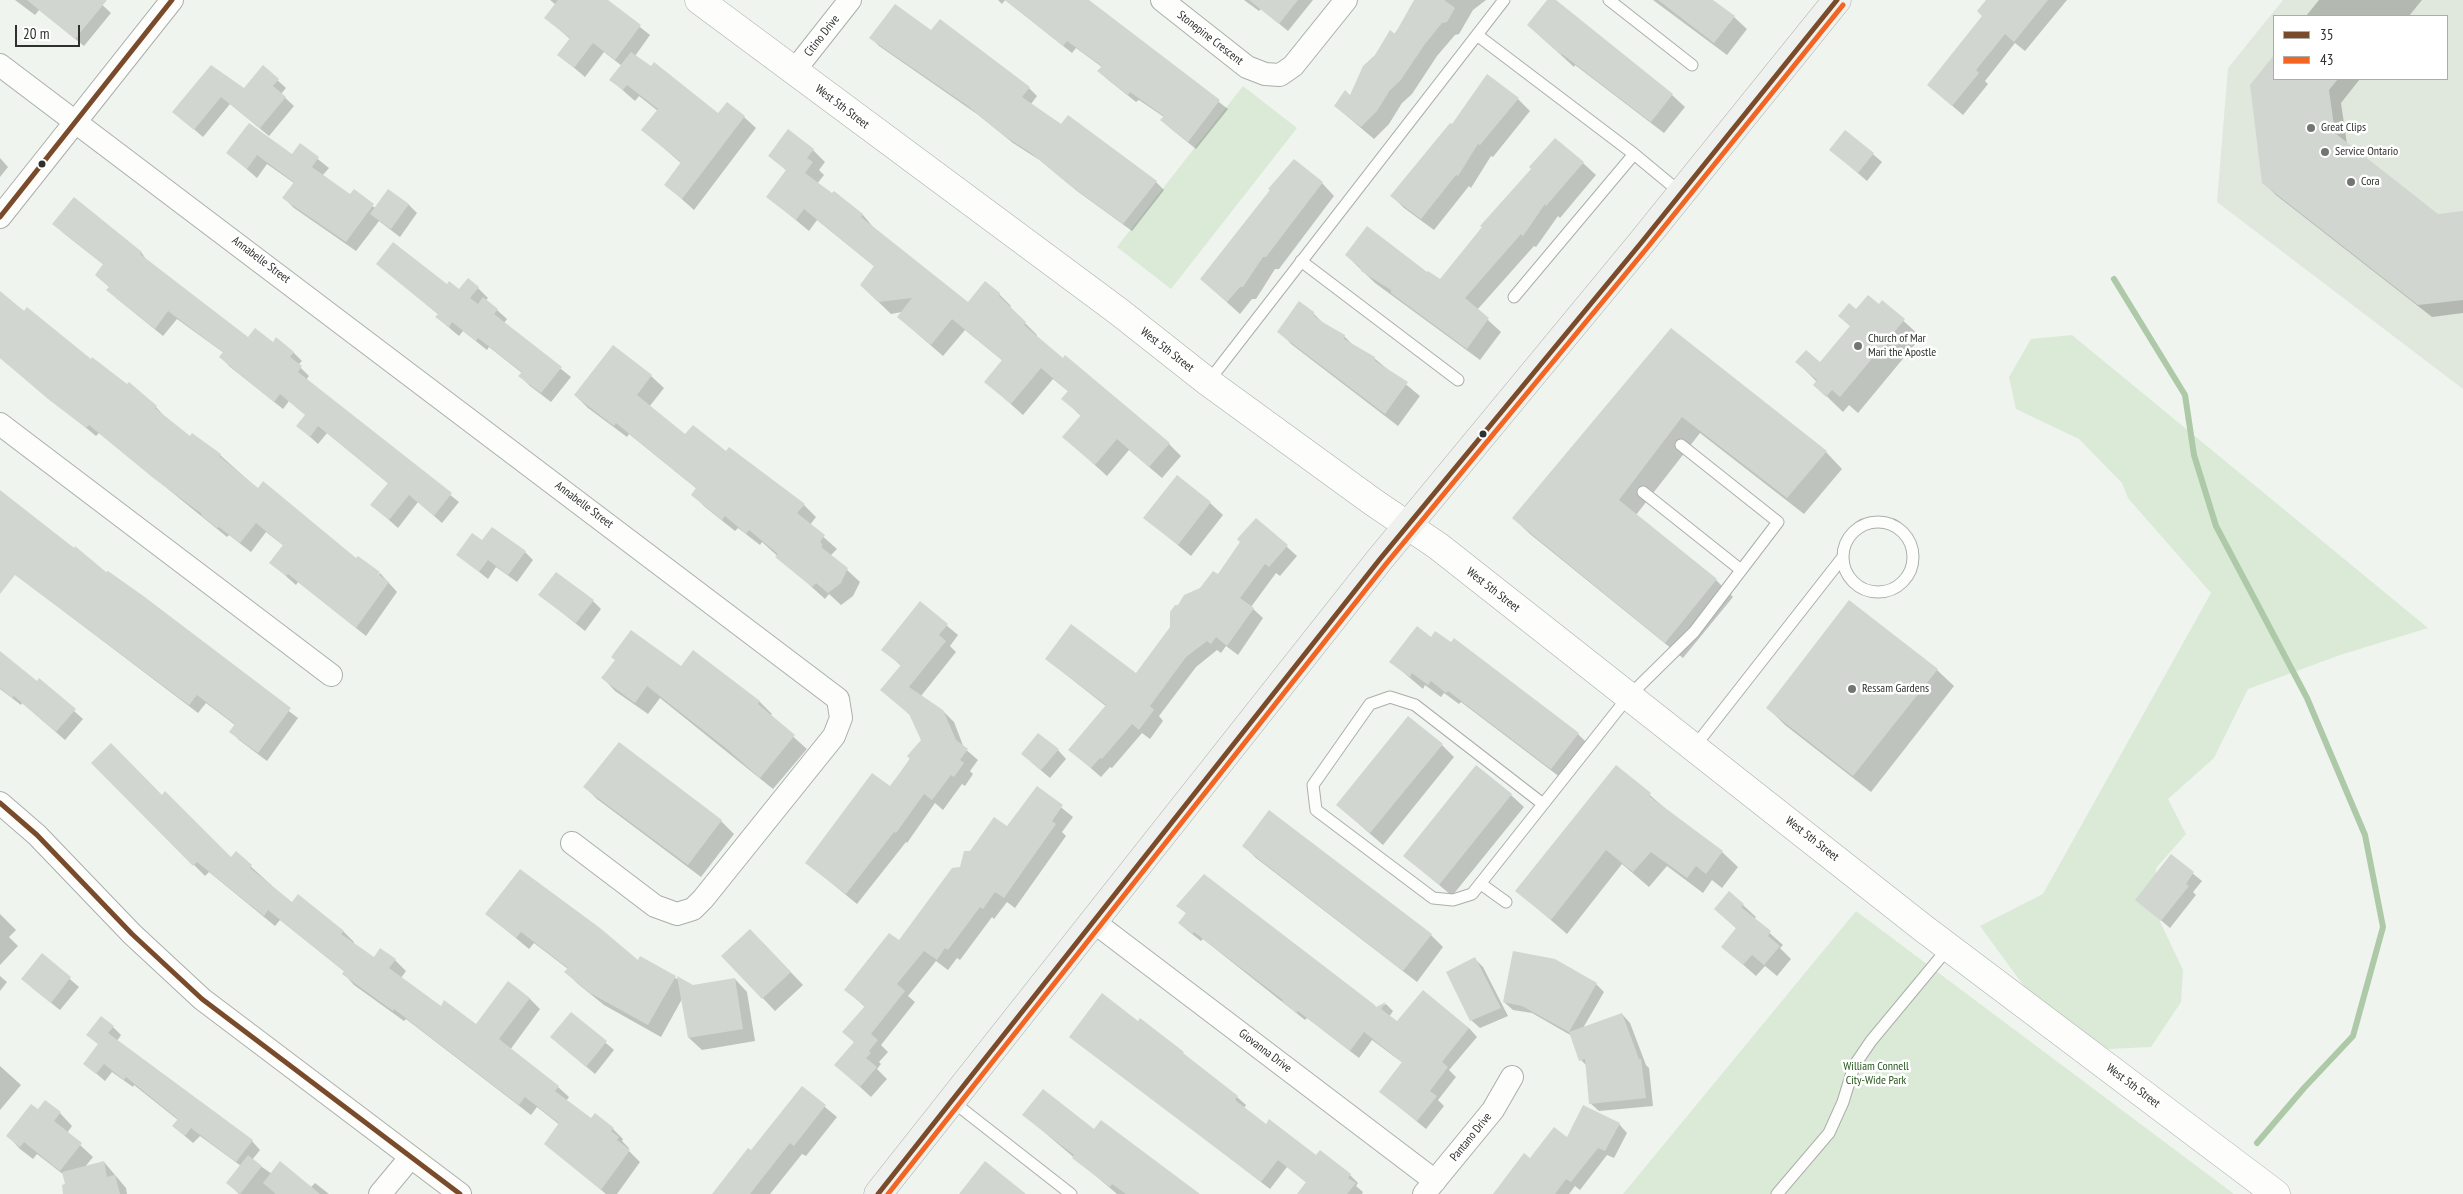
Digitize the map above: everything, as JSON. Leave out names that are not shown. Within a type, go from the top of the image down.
[{"type":"main road","points":[[878,1194],[1408,526],[1682,193],[1837,0]]},
{"type":"street","points":[[0,217],[78,122],[172,0]]},
{"type":"street","name":"West 5th Street","points":[[699,0],[1118,312],[1208,382],[1438,546],[1949,947],[2276,1194]]},
{"type":"street","name":"Citino Drive","points":[[794,71],[850,0]]},
{"type":"street","name":"Stonepine Crescent","points":[[1162,0],[1247,67],[1265,74],[1280,75],[1293,66],[1346,0]]},
{"type":"street","name":"Annabelle Street","points":[[0,65],[78,122],[838,700],[841,718],[834,736],[703,899],[692,909],[677,914],[655,906],[572,842]]},
{"type":"street","points":[[0,424],[331,675]]},
{"type":"street","points":[[0,803],[37,835],[132,934],[202,999],[460,1194]]},
{"type":"street","name":"Giovanna Drive","points":[[1094,922],[1429,1188]]},
{"type":"street","name":"Pantano Drive","points":[[1429,1188],[1488,1116],[1512,1077]]},
{"type":"street","points":[[380,1194],[410,1158]]},
{"type":"lane","points":[[1208,382],[1504,0]]},
{"type":"lane","points":[[1609,0],[1692,65]]},
{"type":"lane","points":[[1477,35],[1634,154],[1682,193]]},
{"type":"lane","points":[[1514,297],[1634,154]]},
{"type":"lane","points":[[1301,261],[1458,380]]},
{"type":"lane","points":[[1543,804],[1415,704],[1390,697],[1370,704],[1313,785],[1316,810],[1433,898],[1453,900],[1472,894],[1481,884],[1628,696],[1694,632],[1778,522],[1682,445]]},
{"type":"lane","points":[[1643,492],[1742,570]]},
{"type":"lane","points":[[1695,746],[1843,557],[1844,547],[1849,537],[1867,523],[1878,521],[1894,526],[1907,537],[1912,548],[1913,560],[1910,571],[1904,581],[1894,588],[1883,592],[1871,592],[1851,580],[1845,570],[1843,557]]},
{"type":"lane","points":[[1481,884],[1506,902]]},
{"type":"lane","points":[[1777,1194],[1829,1133],[1843,1102],[1854,1066],[1866,1047],[1949,947]]},
{"type":"lane","points":[[952,1101],[1071,1194]]},
{"type":"shaded area","points":[[2283,0],[2463,0],[2463,389],[2217,202],[2228,68]]},
{"type":"green space","points":[[1243,86],[1297,128],[1171,289],[1117,247]]},
{"type":"green space","points":[[2072,335],[2428,628],[2340,655],[2248,689],[2214,758],[2168,799],[2186,834],[2156,868],[2156,913],[2183,970],[2181,1002],[2151,1047],[2108,1049],[2040,1008],[1980,926],[2043,894],[2211,593],[2128,498],[2122,483],[2079,439],[2016,409],[2009,377],[2031,339]]},
{"type":"green space","name":"William Connell City-Wide Park","points":[[1856,911],[2234,1194],[1623,1194]]},
{"type":"building","points":[[27,0],[107,0],[75,39]]},
{"type":"building","points":[[558,0],[608,0],[641,25],[615,60],[593,43],[574,68],[557,55],[570,38],[544,18]]},
{"type":"building","points":[[1005,0],[1089,0],[1220,100],[1188,142],[1160,120],[1164,116],[1130,92],[1128,95],[1097,71],[1102,66],[1067,41],[1063,46]]},
{"type":"building","points":[[1249,0],[1298,0],[1279,24]]},
{"type":"building","points":[[1414,0],[1444,0],[1455,8],[1447,22],[1442,23],[1400,81],[1390,90],[1377,111],[1361,127],[1334,106],[1345,90],[1350,95],[1363,66],[1375,55],[1390,30],[1395,34]]},
{"type":"building","points":[[1547,0],[1556,0],[1673,94],[1651,122],[1561,55],[1527,25]]},
{"type":"building","points":[[1658,0],[1713,0],[1735,16],[1714,43]]},
{"type":"building","points":[[1986,0],[2048,0],[2014,42],[2005,34],[1976,70],[1979,73],[1952,106],[1927,85],[1982,16],[1977,11]]},
{"type":"building","points":[[895,4],[931,30],[940,19],[1030,87],[1022,97],[1061,124],[1068,115],[1157,181],[1123,224],[1067,183],[1031,153],[1003,135],[968,106],[869,38]]},
{"type":"building","points":[[631,52],[651,66],[654,62],[718,113],[727,102],[745,116],[682,199],[664,185],[681,162],[641,130],[658,109],[627,85],[623,90],[609,80]]},
{"type":"building","points":[[2273,56],[2273,80],[2337,80],[2329,90],[2335,133],[2438,214],[2463,211],[2463,300],[2418,305],[2262,183],[2250,85]]},
{"type":"building","points":[[211,65],[244,88],[263,65],[279,79],[273,86],[286,97],[260,128],[221,97],[194,130],[172,112]]},
{"type":"building","points":[[1487,74],[1519,98],[1480,145],[1478,144],[1458,176],[1456,175],[1421,219],[1390,196],[1450,123],[1452,124]]},
{"type":"building","points":[[249,123],[292,154],[300,143],[319,157],[312,167],[350,194],[354,189],[374,204],[346,242],[282,198],[294,182],[257,155],[247,169],[226,153]]},
{"type":"building","points":[[788,129],[814,149],[807,158],[813,162],[805,173],[832,193],[834,191],[863,214],[861,217],[968,302],[985,281],[1000,293],[999,296],[1026,322],[1024,325],[1063,358],[1065,355],[1170,443],[1149,467],[1117,439],[1095,465],[1062,437],[1081,415],[1061,399],[1068,391],[1041,368],[1011,404],[984,382],[1002,360],[952,319],[931,345],[897,317],[912,298],[878,302],[860,285],[874,266],[804,209],[796,220],[766,197],[786,170],[768,156]]},
{"type":"building","points":[[1845,130],[1874,153],[1858,173],[1829,150]]},
{"type":"building","points":[[1555,138],[1584,162],[1546,206],[1545,204],[1523,236],[1521,234],[1465,298],[1489,318],[1467,349],[1391,293],[1391,290],[1361,271],[1360,267],[1345,255],[1367,226],[1427,272],[1440,279],[1482,227],[1480,226],[1531,169],[1529,167]]},
{"type":"building","points":[[1294,159],[1323,182],[1266,257],[1263,257],[1243,287],[1240,287],[1227,302],[1200,279],[1270,190],[1268,189]]},
{"type":"building","points":[[388,189],[409,204],[391,229],[370,214]]},
{"type":"building","points":[[74,197],[142,252],[140,254],[248,337],[255,328],[273,342],[276,337],[294,352],[290,357],[302,366],[298,372],[452,493],[434,516],[409,495],[389,520],[370,505],[388,483],[318,426],[310,437],[296,426],[305,415],[280,394],[274,402],[219,357],[223,352],[168,311],[155,329],[106,290],[109,287],[95,275],[103,264],[52,224]]},
{"type":"building","points":[[393,242],[447,284],[449,281],[459,289],[468,278],[479,287],[470,298],[478,304],[483,297],[498,309],[494,314],[562,367],[541,393],[518,376],[522,372],[478,338],[476,341],[452,322],[449,327],[435,317],[438,314],[376,264]]},
{"type":"building","points":[[0,291],[24,311],[27,307],[91,359],[92,357],[127,384],[129,382],[157,406],[155,408],[190,436],[192,433],[221,454],[219,456],[258,488],[263,481],[356,558],[358,556],[380,572],[378,574],[389,582],[356,628],[288,574],[286,576],[269,563],[283,545],[256,523],[240,543],[219,527],[217,528],[202,514],[152,477],[89,425],[86,428],[48,399],[0,358]]},
{"type":"building","name":"Church of Mar Mari the Apostle","points":[[1868,295],[1879,304],[1882,300],[1905,319],[1840,397],[1832,390],[1826,397],[1813,385],[1817,380],[1795,362],[1806,350],[1820,362],[1850,326],[1838,316],[1849,303],[1856,309]]},
{"type":"building","points":[[1299,301],[1314,312],[1314,316],[1345,335],[1344,339],[1375,357],[1375,361],[1408,382],[1385,414],[1277,332]]},
{"type":"building","points":[[1671,328],[1827,451],[1787,498],[1682,417],[1619,500],[1717,579],[1665,643],[1512,518]]},
{"type":"building","points":[[613,345],[652,375],[637,395],[685,434],[693,425],[726,451],[729,447],[805,504],[797,513],[825,535],[820,542],[823,545],[821,547],[848,568],[841,583],[828,593],[816,583],[812,587],[775,557],[778,554],[749,530],[746,534],[725,516],[722,520],[691,495],[696,488],[616,423],[614,426],[574,395]]},
{"type":"building","points":[[1177,475],[1211,502],[1178,545],[1143,518]]},
{"type":"building","points":[[0,490],[74,548],[75,546],[106,572],[108,571],[142,595],[291,708],[258,753],[229,732],[235,724],[197,695],[189,705],[15,575],[0,594]]},
{"type":"building","points":[[1256,518],[1288,545],[1269,567],[1265,564],[1240,598],[1254,608],[1227,646],[1216,637],[1211,644],[1207,641],[1186,657],[1150,706],[1154,710],[1139,730],[1132,724],[1102,759],[1100,758],[1091,768],[1068,750],[1106,705],[1045,659],[1071,624],[1136,673],[1170,627],[1170,612],[1175,605],[1178,605],[1184,595],[1200,588],[1213,571],[1218,574],[1240,542],[1237,539]]},
{"type":"building","points":[[492,527],[526,551],[508,575],[488,560],[479,572],[456,555],[472,533],[482,540]]},
{"type":"building","points":[[556,572],[594,600],[576,623],[538,595]]},
{"type":"building","name":"Ressam Gardens","points":[[1849,600],[1938,669],[1853,776],[1766,708]]},
{"type":"building","points":[[920,601],[948,624],[939,635],[946,641],[909,687],[943,710],[956,740],[968,749],[960,760],[964,763],[954,777],[951,775],[932,800],[924,794],[896,833],[894,832],[846,894],[805,863],[872,773],[890,786],[910,759],[907,756],[921,740],[909,714],[880,690],[901,665],[881,650]]},
{"type":"building","points":[[1417,626],[1431,637],[1435,631],[1451,642],[1454,638],[1579,733],[1551,769],[1448,691],[1446,693],[1431,681],[1428,685],[1412,673],[1410,677],[1389,662]]},
{"type":"building","points":[[631,630],[681,666],[693,650],[760,701],[758,704],[795,735],[760,778],[727,749],[647,686],[635,703],[601,678],[615,660],[611,657]]},
{"type":"building","points":[[0,651],[37,681],[39,678],[76,709],[56,732],[14,696],[12,698],[0,688]]},
{"type":"building","points":[[1408,716],[1443,744],[1370,833],[1336,805]]},
{"type":"building","points":[[1038,733],[1059,749],[1041,770],[1021,754]]},
{"type":"building","points":[[619,742],[722,820],[688,865],[583,787]]},
{"type":"building","points":[[111,743],[162,795],[165,791],[231,857],[236,851],[252,865],[250,868],[292,902],[298,894],[344,931],[341,934],[374,957],[380,948],[396,959],[389,968],[441,1006],[444,1000],[476,1024],[508,981],[530,998],[499,1039],[559,1086],[555,1091],[591,1118],[595,1113],[614,1128],[611,1131],[619,1137],[617,1140],[630,1150],[601,1190],[544,1144],[559,1123],[525,1097],[519,1105],[394,1009],[393,1011],[342,974],[344,971],[268,910],[264,916],[197,862],[193,866],[91,763]]},
{"type":"building","points":[[1476,765],[1512,794],[1439,885],[1403,856]]},
{"type":"building","points":[[1616,765],[1651,793],[1649,796],[1723,851],[1706,874],[1696,866],[1687,878],[1651,852],[1633,872],[1606,850],[1551,920],[1515,891]]},
{"type":"building","points":[[1037,786],[1063,805],[1052,821],[1056,824],[1004,898],[995,892],[983,909],[980,907],[948,950],[945,948],[937,960],[924,951],[897,984],[905,991],[871,1034],[878,1040],[866,1058],[877,1067],[860,1087],[834,1065],[854,1042],[842,1032],[865,1006],[844,990],[889,933],[899,940],[952,868],[960,867],[964,851],[970,851],[994,817],[1007,826]]},
{"type":"building","points":[[1269,810],[1432,934],[1403,971],[1242,846]]},
{"type":"building","points":[[2171,854],[2194,872],[2186,884],[2189,886],[2161,921],[2135,900]]},
{"type":"building","points":[[520,869],[600,928],[638,960],[640,956],[676,976],[648,1025],[590,993],[564,972],[568,968],[521,932],[516,938],[485,914]]},
{"type":"building","points":[[1204,874],[1376,1006],[1374,1008],[1386,1002],[1381,1009],[1397,1021],[1423,990],[1469,1028],[1442,1062],[1448,1067],[1430,1091],[1437,1096],[1417,1121],[1379,1092],[1402,1062],[1364,1032],[1350,1051],[1298,1011],[1296,1013],[1283,1000],[1194,932],[1192,934],[1178,923],[1186,913],[1176,906]]},
{"type":"building","points":[[1729,891],[1744,904],[1741,907],[1771,931],[1768,936],[1780,946],[1764,965],[1752,955],[1743,965],[1721,947],[1736,928],[1714,909]]},
{"type":"building","points":[[750,929],[791,972],[762,999],[721,956]]},
{"type":"building","points":[[1513,951],[1555,959],[1597,983],[1569,1032],[1522,1006],[1503,1002]]},
{"type":"building","points":[[42,953],[71,977],[51,1003],[21,979]]},
{"type":"building","points":[[1475,957],[1501,1008],[1470,1021],[1446,972]]},
{"type":"building","points":[[677,976],[693,985],[735,978],[743,1029],[688,1038]]},
{"type":"building","points":[[1102,993],[1138,1021],[1140,1018],[1184,1052],[1238,1096],[1235,1100],[1266,1124],[1269,1119],[1316,1155],[1320,1150],[1351,1174],[1348,1178],[1356,1183],[1347,1194],[1297,1194],[1306,1182],[1278,1160],[1261,1182],[1069,1037]]},
{"type":"building","points":[[571,1012],[607,1041],[586,1067],[550,1037]]},
{"type":"building","points":[[1622,1013],[1639,1059],[1641,1059],[1646,1098],[1589,1104],[1585,1059],[1579,1061],[1569,1032]]},
{"type":"building","points":[[101,1016],[114,1026],[108,1033],[253,1140],[236,1162],[191,1128],[185,1136],[172,1126],[178,1119],[126,1077],[124,1080],[104,1064],[96,1074],[83,1064],[98,1044],[86,1035]]},
{"type":"building","points":[[802,1086],[826,1105],[794,1146],[790,1143],[750,1194],[712,1194],[748,1148],[751,1150]]},
{"type":"building","points":[[1043,1089],[1094,1129],[1101,1120],[1200,1194],[1126,1194],[1112,1184],[1110,1187],[1072,1158],[1074,1155],[1022,1115]]},
{"type":"building","points":[[45,1100],[61,1112],[54,1121],[82,1143],[60,1171],[24,1142],[20,1147],[6,1136],[31,1104],[38,1109]]},
{"type":"building","points":[[1583,1105],[1620,1123],[1605,1151],[1598,1148],[1571,1182],[1566,1179],[1555,1194],[1493,1194],[1524,1153],[1530,1158],[1554,1127],[1567,1137]]},
{"type":"building","points":[[248,1155],[262,1166],[240,1194],[226,1183]]},
{"type":"building","points":[[104,1161],[107,1177],[115,1175],[120,1194],[63,1194],[62,1185],[65,1184],[62,1172]]},
{"type":"building","points":[[280,1161],[320,1194],[276,1194],[263,1183]]},
{"type":"building","points":[[985,1161],[1026,1194],[959,1194]]},
{"type":"waterway","points":[[2114,279],[2185,395],[2194,455],[2216,526],[2307,698],[2365,835],[2383,927],[2353,1036],[2304,1088],[2257,1143]]},
{"type":"transit line","name":"35","points":[[0,217],[172,0]]},
{"type":"transit line","name":"35","points":[[878,1194],[1380,559],[1641,243],[1837,0]]},
{"type":"transit line","name":"43","points":[[888,1194],[1386,564],[1647,248],[1843,5]]},
{"type":"transit line","name":"35","points":[[0,803],[37,835],[132,934],[202,999],[460,1194]]},
{"type":"place","name":"Great Clips","points":[[2311,128]]},
{"type":"place","name":"Service Ontario","points":[[2325,152]]},
{"type":"place","name":"Cora","points":[[2351,182]]},
{"type":"place","name":"Church of Mar Mari the Apostle","points":[[1858,346]]},
{"type":"place","name":"Ressam Gardens","points":[[1852,689]]}]
